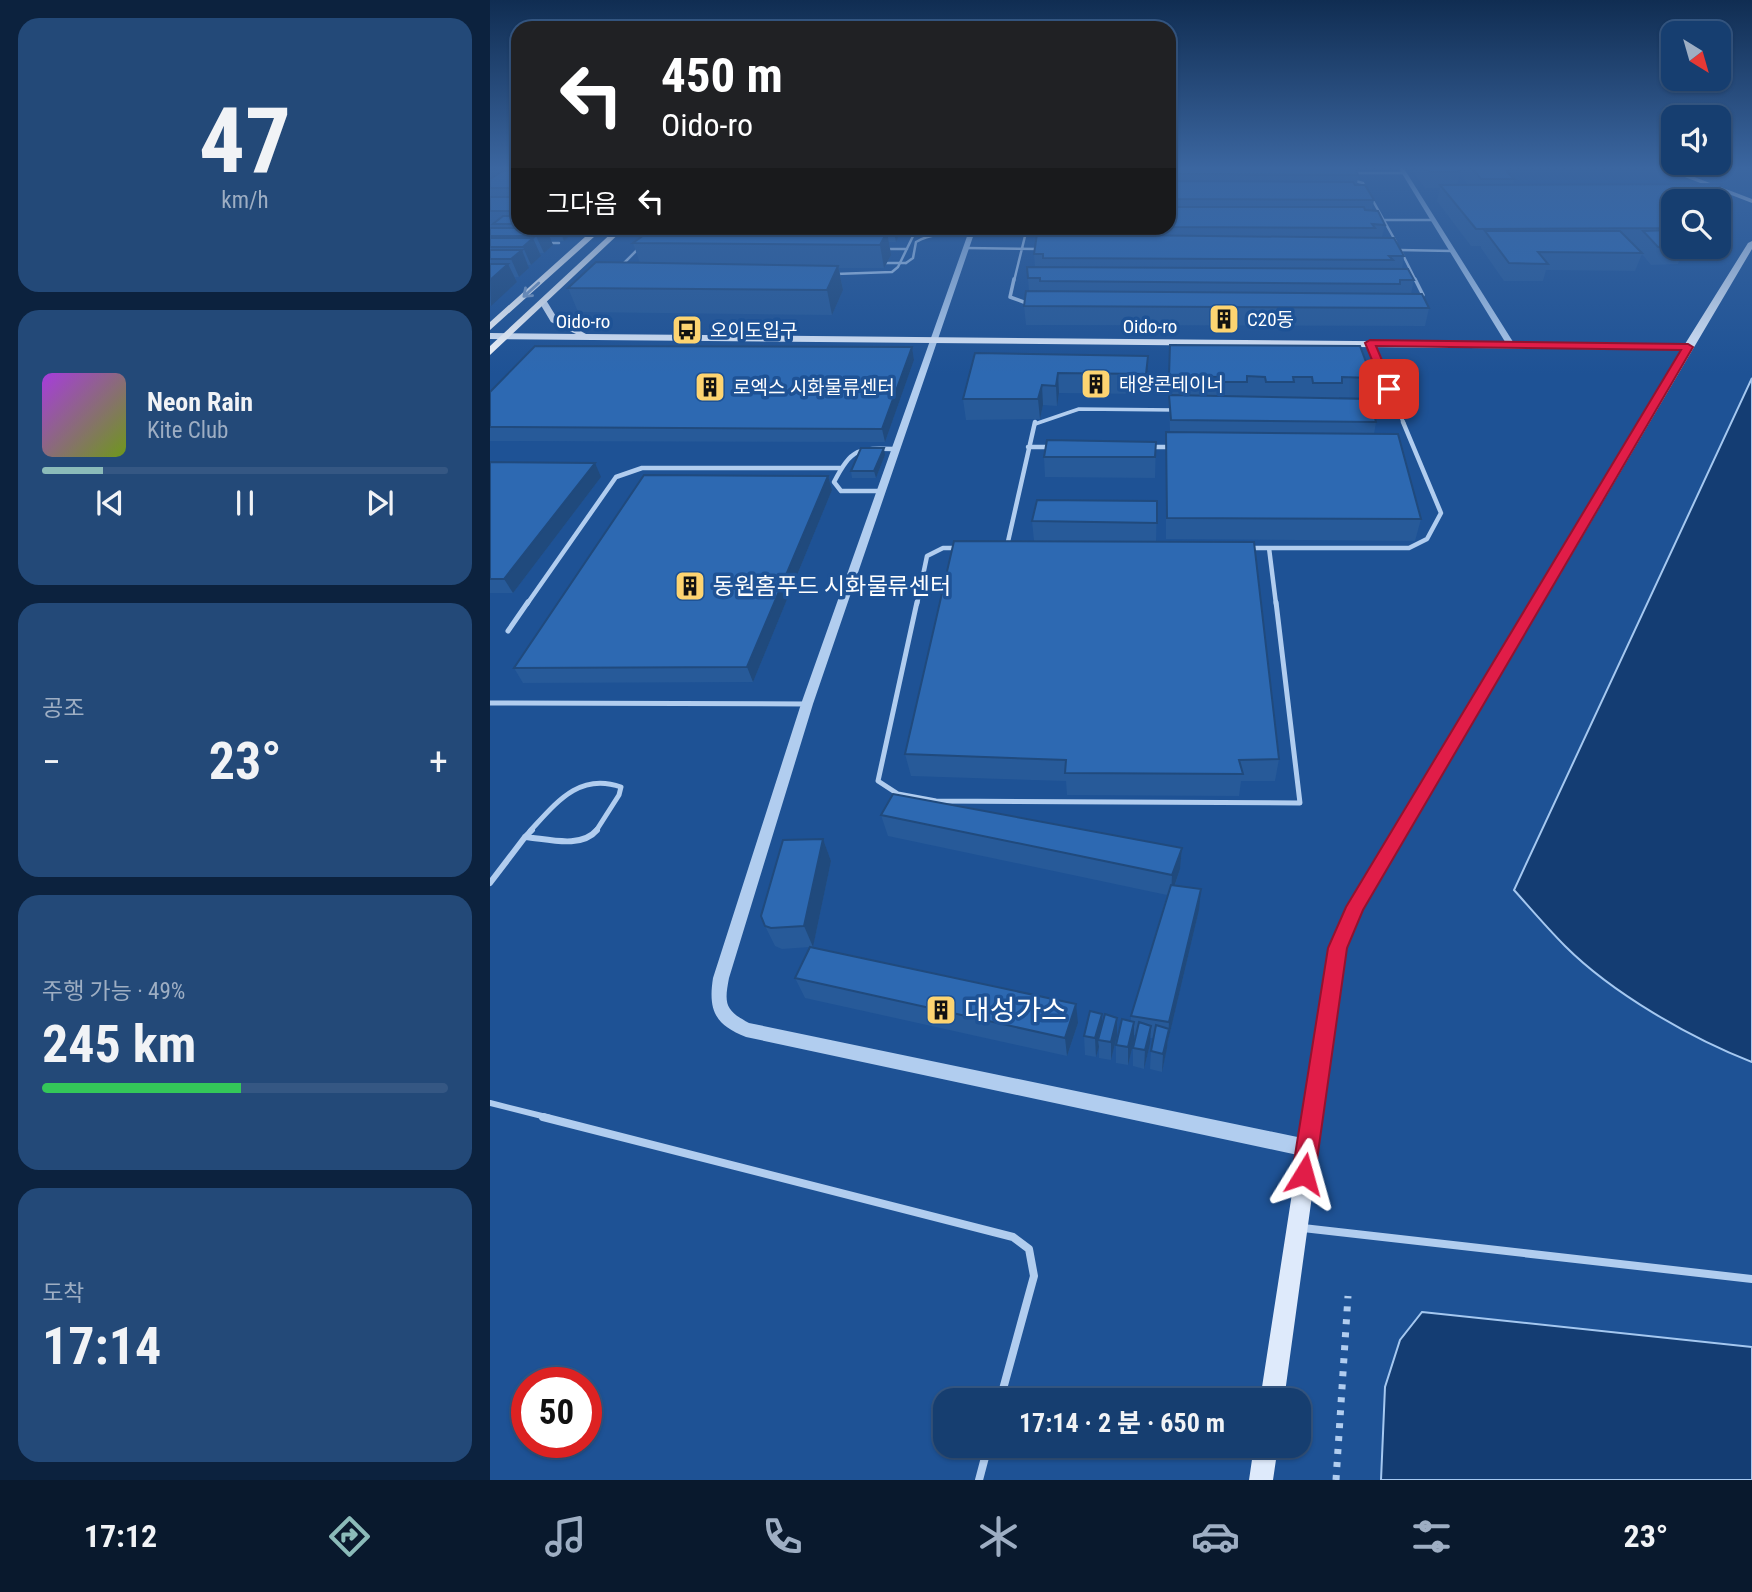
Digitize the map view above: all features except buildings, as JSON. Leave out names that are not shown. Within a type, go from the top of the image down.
[{"type":"main road","points":[[490,327],[591,236]]},
{"type":"main road","points":[[490,352],[613,236]]},
{"type":"main road","points":[[1274,1388],[1338,948],[1355,907],[1752,243]]},
{"type":"main road","points":[[543,302],[554,320],[590,337]]},
{"type":"main road","name":"Oido-ro","points":[[490,336],[1688,347]]},
{"type":"main road","points":[[1261,1480],[1264,1458]]},
{"type":"street","points":[[1442,236],[1511,345]]},
{"type":"street","points":[[969,237],[807,704],[721,978],[717,1002],[725,1019],[746,1030],[1307,1148]]},
{"type":"lane","points":[[824,274],[892,272],[898,267],[913,236]]},
{"type":"lane","points":[[878,263],[906,263],[913,258],[916,242],[928,236]]},
{"type":"lane","points":[[1025,236],[1010,297],[1027,304],[1040,304]]},
{"type":"lane","points":[[1392,236],[1423,295],[1413,306]]},
{"type":"lane","points":[[969,237],[1022,249],[1049,249]]},
{"type":"lane","points":[[616,274],[626,271],[620,267],[646,242]]},
{"type":"lane","points":[[545,243],[559,243]]},
{"type":"lane","points":[[639,248],[652,248]]},
{"type":"lane","points":[[880,249],[907,249]]},
{"type":"lane","points":[[1388,250],[1452,251]]},
{"type":"lane","points":[[1403,282],[1417,283]]},
{"type":"lane","points":[[561,285],[573,284]]},
{"type":"lane","points":[[1242,548],[1409,548],[1422,544],[1441,513],[1370,343]]},
{"type":"lane","points":[[1020,548],[1006,548],[1035,422],[1070,410],[1177,410]]},
{"type":"lane","points":[[1357,412],[1399,412]]},
{"type":"lane","points":[[1028,447],[1055,447]]},
{"type":"lane","points":[[1138,447],[1180,447]]},
{"type":"lane","points":[[1400,448],[1414,448]]},
{"type":"lane","points":[[882,491],[841,491],[834,482],[848,455],[857,450],[897,449]]},
{"type":"lane","points":[[508,631],[616,477],[624,472],[642,468],[841,468]]},
{"type":"lane","points":[[968,548],[943,548],[927,556],[878,781],[886,789],[936,802],[1300,803],[1269,548]]},
{"type":"lane","points":[[490,703],[807,704]]},
{"type":"lane","points":[[490,883],[525,837],[568,792],[592,783],[614,783],[621,787],[619,795],[596,832],[589,838],[579,841],[525,837]]},
{"type":"lane","points":[[490,1103],[1013,1237],[1029,1249],[1034,1276],[1003,1388]]},
{"type":"lane","points":[[1296,1227],[1752,1279]]},
{"type":"lane","points":[[979,1480],[985,1458]]},
{"type":"path","points":[[1336,1480],[1348,1296]]},
{"type":"water","points":[[1752,378],[1752,1062],[1678,1027],[1605,981],[1565,946],[1514,890]]},
{"type":"water","points":[[1422,1312],[1752,1347],[1752,1480],[1381,1480],[1385,1387],[1400,1340]]},
{"type":"place","name":"C20동","points":[[1224,319]]},
{"type":"place","name":"오이도입구","points":[[687,330]]},
{"type":"place","name":"태양콘테이너","points":[[1096,384]]},
{"type":"place","name":"로엑스 시화물류센터","points":[[710,387]]},
{"type":"place","name":"동원홈푸드 시화물류센터","points":[[690,586]]},
{"type":"place","name":"대성가스","points":[[941,1010]]},
{"type":"route","points":[[1304,1174],[1338,948],[1355,907],[1688,347],[1370,343],[1389,389]]}]
